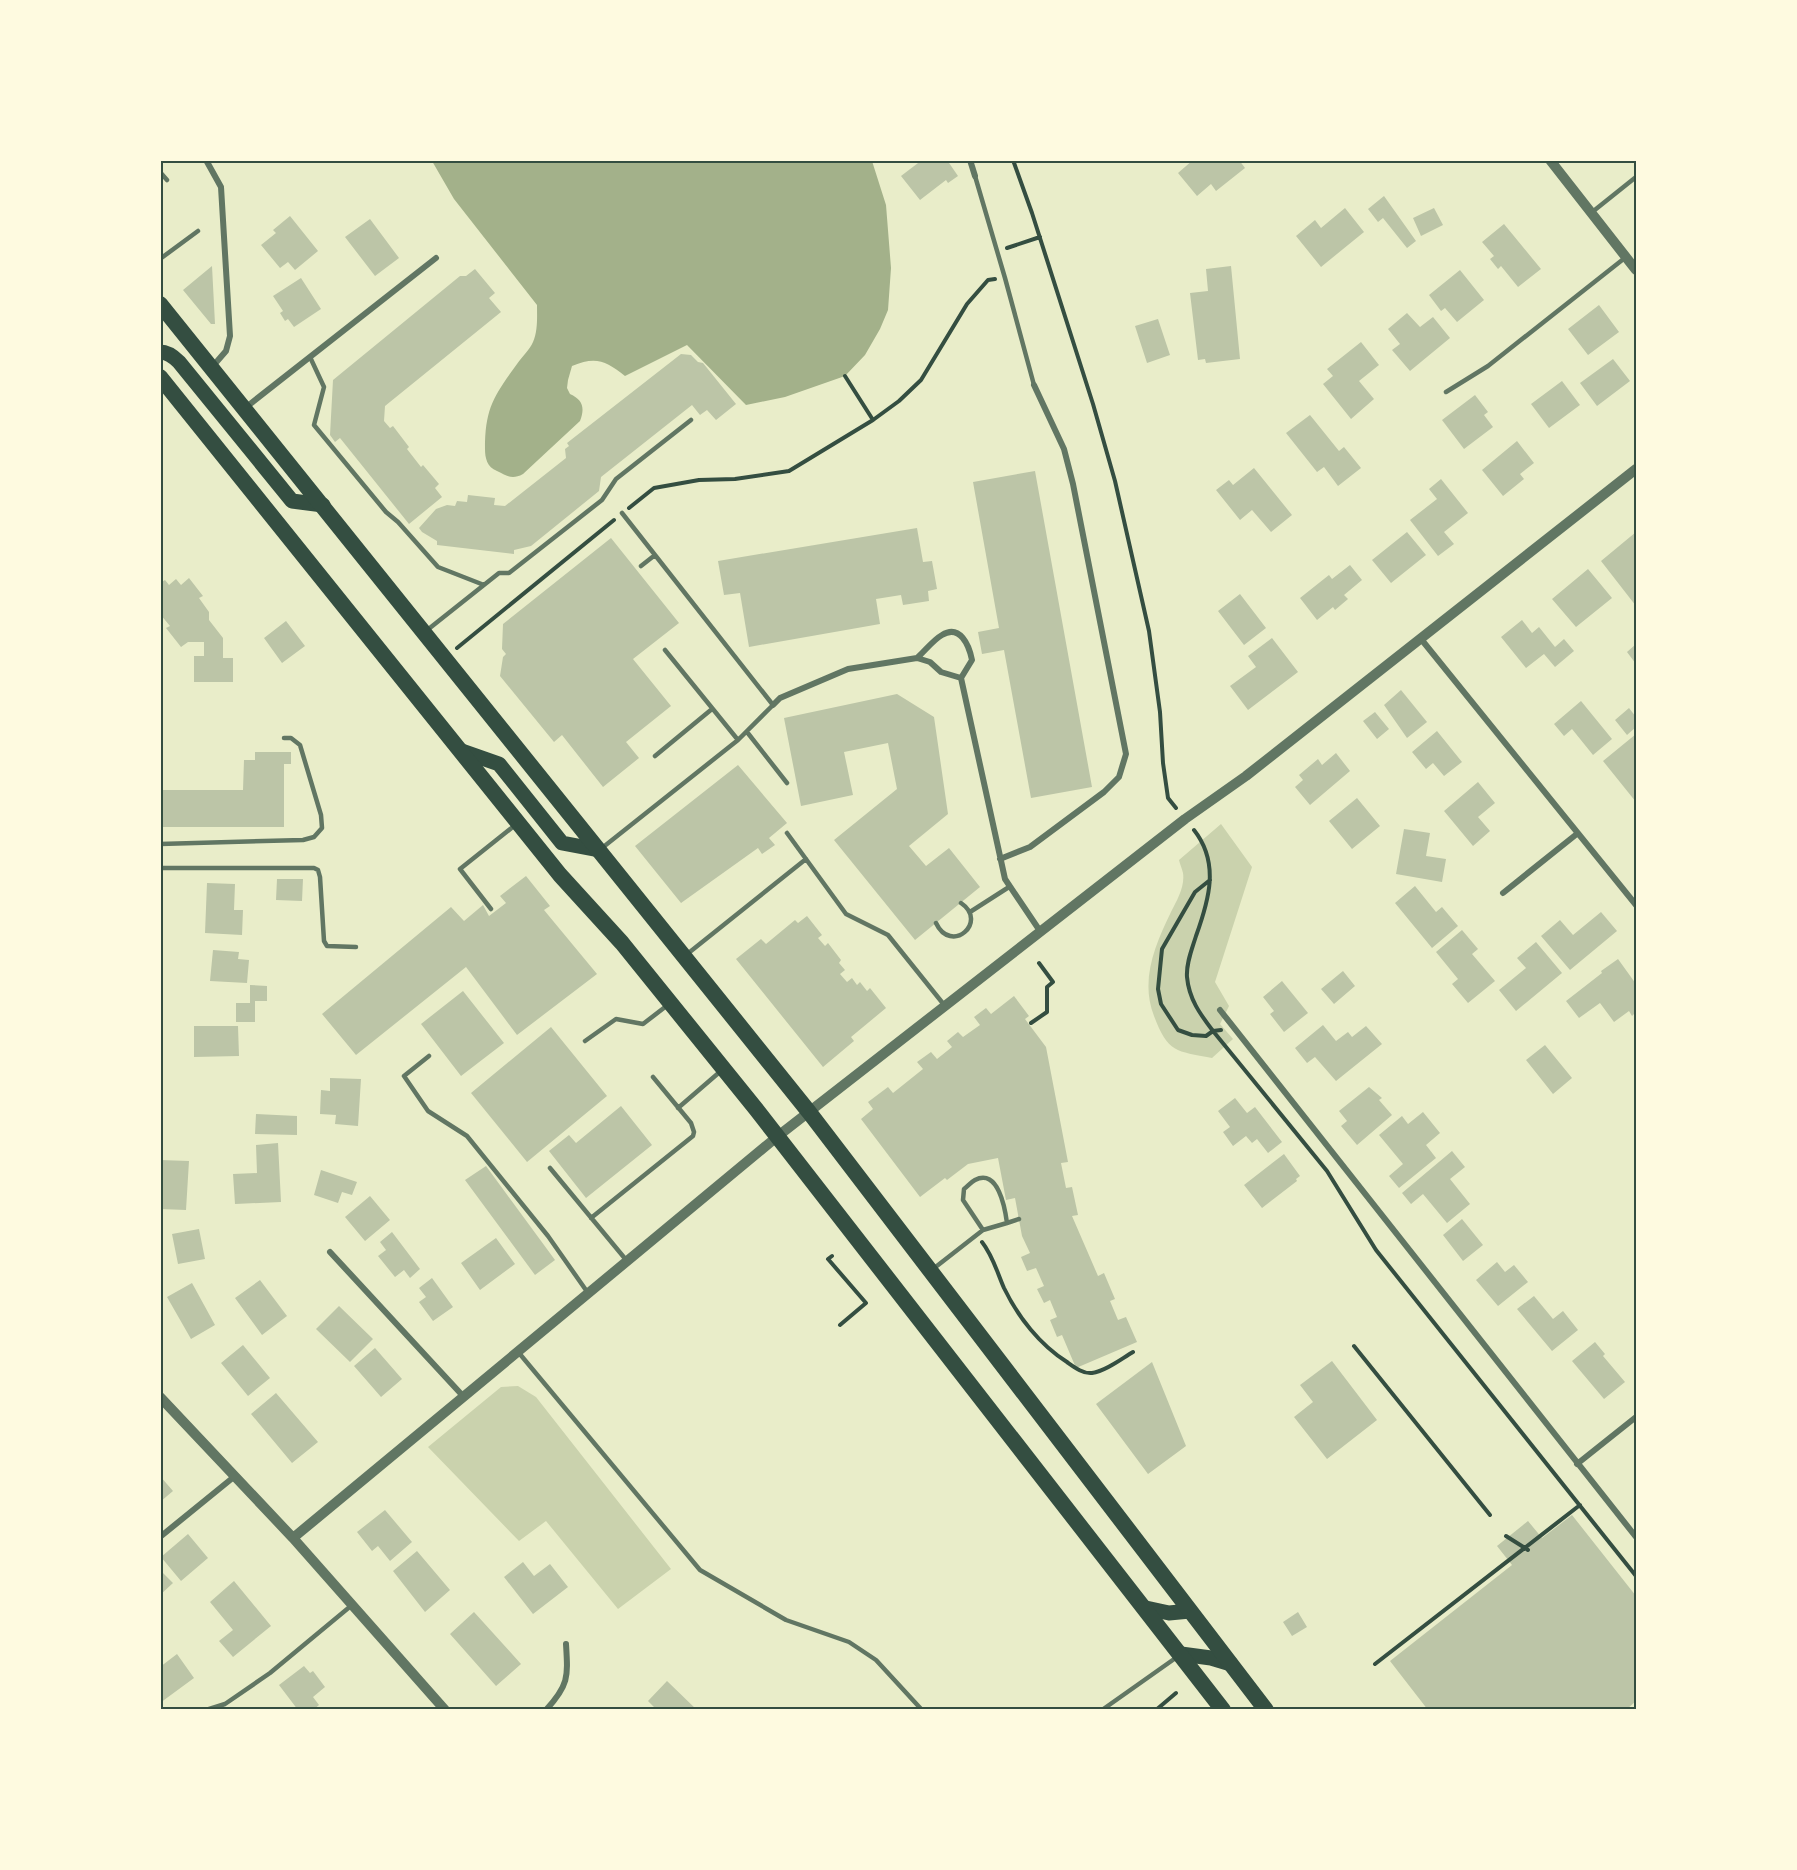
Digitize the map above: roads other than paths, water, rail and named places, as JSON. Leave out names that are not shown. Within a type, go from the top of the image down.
[{"type":"highway","points":[[160,304],[809,1112],[1266,1710]]},
{"type":"highway","points":[[160,377],[560,875],[622,943],[778,1136],[1223,1710]]},
{"type":"main road","points":[[160,352],[172,356],[179,362],[292,501],[322,505]]},
{"type":"main road","points":[[462,751],[498,764],[561,843],[599,850]]},
{"type":"main road","points":[[1146,1608],[1169,1612],[1190,1611]]},
{"type":"main road","points":[[1181,1654],[1211,1658],[1232,1664]]},
{"type":"street","points":[[206,160],[221,187],[231,336],[226,351],[212,367]]},
{"type":"street","points":[[970,160],[975,176]]},
{"type":"street","points":[[1550,160],[1636,270]]},
{"type":"street","points":[[244,409],[435,258]]},
{"type":"street","points":[[1000,859],[1030,847],[1104,792],[1119,777],[1126,754],[1064,449],[1034,385]]},
{"type":"street","points":[[293,1538],[778,1136],[1185,819],[1246,777],[1636,469]]},
{"type":"street","points":[[917,658],[928,650],[940,636],[951,631],[959,633],[969,646],[972,660],[961,678],[1000,859],[1009,887],[1040,932]]},
{"type":"street","points":[[1421,639],[1636,904]]},
{"type":"street","points":[[773,705],[780,698],[848,669],[917,658],[930,662],[941,672],[961,678]]},
{"type":"street","points":[[1503,893],[1578,833]]},
{"type":"street","points":[[1220,1010],[1636,1537]]},
{"type":"street","points":[[330,1252],[463,1396]]},
{"type":"street","points":[[160,1397],[293,1538],[445,1710]]},
{"type":"street","points":[[1577,1464],[1636,1418]]},
{"type":"street","points":[[160,1537],[235,1476]]},
{"type":"street","points":[[546,1710],[566,1684],[568,1670],[566,1644]]},
{"type":"lane","points":[[160,172],[167,180]]},
{"type":"lane","points":[[975,176],[1034,385]]},
{"type":"lane","points":[[1591,213],[1636,177]]},
{"type":"lane","points":[[160,259],[198,231]]},
{"type":"lane","points":[[1446,392],[1488,366],[1626,257]]},
{"type":"lane","points":[[310,357],[324,387],[314,425],[386,512],[398,522],[438,567],[484,585]]},
{"type":"lane","points":[[424,633],[499,573],[509,573],[602,500],[616,479],[691,420]]},
{"type":"lane","points":[[599,850],[738,740],[773,705],[622,513]]},
{"type":"lane","points":[[641,566],[655,555]]},
{"type":"lane","points":[[665,650],[738,740]]},
{"type":"lane","points":[[655,756],[712,709]]},
{"type":"lane","points":[[747,732],[787,783]]},
{"type":"lane","points":[[160,844],[303,840],[314,837],[322,828],[318,805],[300,745],[291,738],[284,738]]},
{"type":"lane","points":[[491,909],[460,869],[519,822]]},
{"type":"lane","points":[[787,833],[846,914],[888,935],[945,1006]]},
{"type":"lane","points":[[684,956],[806,859]]},
{"type":"lane","points":[[160,868],[314,868],[318,870],[321,887],[324,941],[327,946],[356,947]]},
{"type":"lane","points":[[970,912],[1009,887]]},
{"type":"lane","points":[[936,923],[941,932],[946,935],[958,936],[968,929],[972,917],[961,903]]},
{"type":"lane","points":[[585,1041],[616,1019],[643,1024],[671,1002]]},
{"type":"lane","points":[[429,1056],[404,1076],[428,1110],[467,1136],[548,1236],[588,1293]]},
{"type":"lane","points":[[678,1108],[724,1069]]},
{"type":"lane","points":[[591,1218],[693,1136],[691,1123],[653,1077]]},
{"type":"lane","points":[[550,1168],[627,1261]]},
{"type":"lane","points":[[983,1230],[963,1200],[964,1189],[976,1179],[986,1177],[992,1180],[999,1191],[1007,1223]]},
{"type":"lane","points":[[931,1271],[983,1230],[1019,1219]]},
{"type":"lane","points":[[517,1352],[700,1570],[786,1620],[849,1642],[876,1660],[922,1710]]},
{"type":"lane","points":[[206,1710],[225,1704],[270,1673],[352,1605]]},
{"type":"lane","points":[[1102,1710],[1181,1654]]}]
